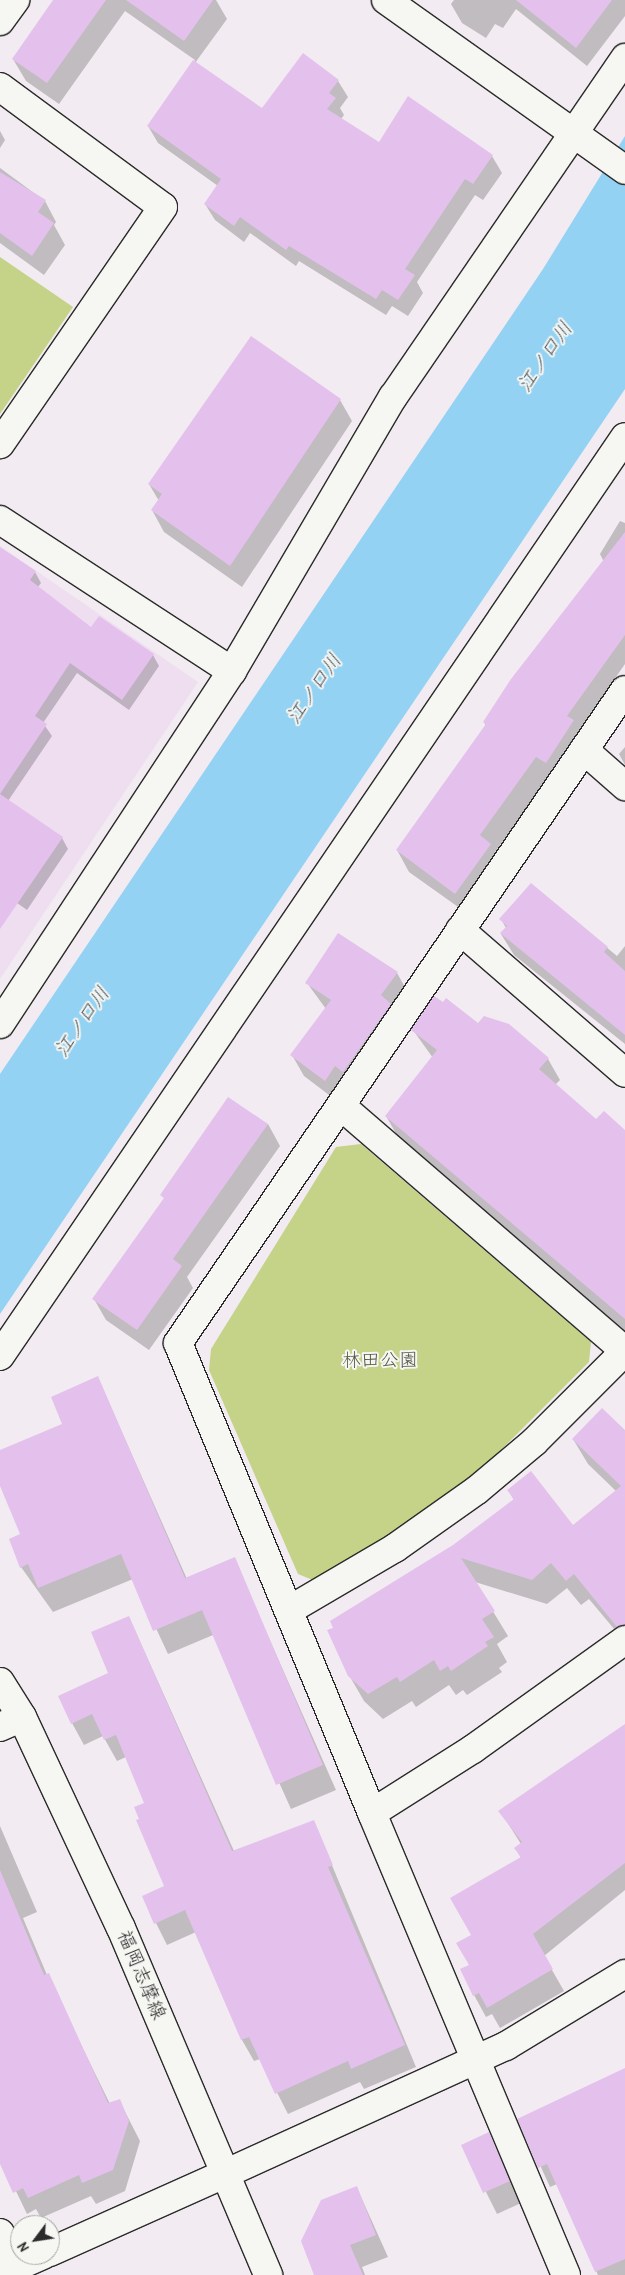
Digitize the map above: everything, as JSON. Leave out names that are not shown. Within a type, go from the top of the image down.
[{"type":"street","points":[[0,21],[15,0]]},
{"type":"street","points":[[386,0],[575,132],[625,170]]},
{"type":"street","points":[[0,1024],[232,671],[393,397],[625,58]]},
{"type":"street","points":[[0,87],[163,207],[0,444]]},
{"type":"street","points":[[0,1356],[625,437]]},
{"type":"street","points":[[0,520],[232,671]]},
{"type":"street","points":[[566,2275],[372,1813],[290,1609],[178,1343],[625,690]]},
{"type":"street","points":[[584,750],[625,786]]},
{"type":"street","points":[[460,930],[625,1073]]},
{"type":"street","points":[[290,1609],[395,1548],[476,1490],[534,1442],[625,1351],[341,1106]]},
{"type":"street","points":[[372,1813],[473,1749],[625,1640]]},
{"type":"street","name":"福岡志摩線","points":[[0,1682],[11,1722],[121,1928],[227,2173],[268,2275]]},
{"type":"street","points":[[60,2248],[475,2059],[625,1974]]},
{"type":"street","points":[[0,2233],[8,2271],[21,2265]]},
{"type":"shaded area","points":[[0,546],[198,682],[0,979]]},
{"type":"green space","points":[[0,257],[73,307],[0,414]]},
{"type":"green space","name":"林田公園","points":[[361,1144],[591,1342],[589,1362],[474,1477],[403,1529],[315,1581],[298,1574],[209,1370],[211,1349],[336,1147]]},
{"type":"water","name":"江ノ口川","points":[[625,136],[625,389],[0,1314],[0,1074],[543,269]]},
{"type":"building","points":[[53,0],[106,0],[47,83],[12,59]]},
{"type":"building","points":[[126,0],[213,0],[184,41]]},
{"type":"building","points":[[516,0],[612,0],[576,48]]},
{"type":"building","points":[[303,53],[339,80],[329,93],[336,98],[327,109],[379,142],[408,96],[493,155],[473,184],[465,179],[405,269],[415,275],[398,300],[382,290],[376,299],[289,246],[286,250],[240,217],[234,226],[204,204],[221,179],[147,126],[193,60],[262,108]]},
{"type":"building","points":[[0,172],[46,200],[38,212],[54,223],[32,256],[0,233]]},
{"type":"building","points":[[251,336],[341,399],[230,566],[151,510],[162,494],[148,484]]},
{"type":"building","points":[[625,532],[625,635],[567,716],[574,720],[546,763],[536,757],[480,835],[491,844],[455,894],[396,850],[486,724],[483,722],[511,679]]},
{"type":"building","points":[[0,547],[36,571],[30,580],[91,627],[99,616],[154,654],[122,700],[70,663],[35,716],[47,724],[0,794]]},
{"type":"building","points":[[0,794],[63,837],[0,929]]},
{"type":"building","points":[[531,883],[608,947],[604,952],[625,971],[625,1035],[500,933],[507,926],[499,919]]},
{"type":"building","points":[[338,933],[398,972],[381,995],[391,1004],[343,1072],[335,1066],[325,1081],[290,1055],[331,1000],[305,983]]},
{"type":"building","points":[[434,996],[443,1002],[446,998],[478,1023],[484,1016],[509,1024],[549,1058],[539,1069],[596,1119],[604,1111],[625,1130],[625,1319],[385,1116],[437,1050],[411,1030]]},
{"type":"building","points":[[228,1097],[268,1124],[173,1259],[182,1266],[137,1330],[92,1299],[164,1198],[160,1195]]},
{"type":"building","points":[[98,1376],[185,1578],[235,1557],[323,1765],[276,1785],[202,1610],[153,1631],[121,1554],[38,1588],[28,1564],[20,1568],[9,1539],[20,1534],[0,1486],[0,1450],[62,1424],[51,1397]]},
{"type":"building","points":[[602,1408],[625,1430],[625,1625],[617,1627],[574,1574],[566,1581],[551,1563],[532,1580],[461,1558],[495,1611],[482,1619],[494,1637],[485,1642],[488,1646],[451,1671],[448,1666],[440,1671],[434,1660],[400,1682],[397,1677],[368,1694],[348,1676],[327,1630],[333,1628],[330,1621],[453,1545],[514,1499],[507,1490],[531,1471],[573,1525],[621,1486],[572,1439]]},
{"type":"building","points":[[129,1616],[232,1851],[314,1820],[333,1865],[328,1867],[405,2045],[351,2069],[348,2061],[275,2094],[249,2037],[241,2040],[185,1910],[154,1924],[142,1896],[164,1886],[136,1820],[139,1819],[134,1807],[144,1803],[116,1735],[104,1740],[92,1714],[71,1724],[58,1696],[108,1673],[91,1632]]},
{"type":"building","points":[[625,1724],[625,1863],[533,1934],[553,1969],[487,2008],[479,1993],[473,1996],[460,1969],[469,1965],[456,1943],[471,1935],[450,1898],[521,1857],[514,1848],[522,1842],[498,1811]]},
{"type":"building","points":[[0,1870],[44,1975],[49,1973],[108,2103],[120,2099],[129,2121],[113,2170],[82,2183],[79,2175],[28,2198],[23,2188],[13,2193],[0,2164]]},
{"type":"building","points":[[625,2068],[625,2259],[595,2272],[547,2164],[538,2168],[517,2119]]},
{"type":"building","points":[[489,2132],[510,2181],[483,2193],[461,2145]]},
{"type":"building","points":[[357,2186],[376,2235],[350,2245],[363,2275],[314,2275],[301,2241],[321,2200]]}]
